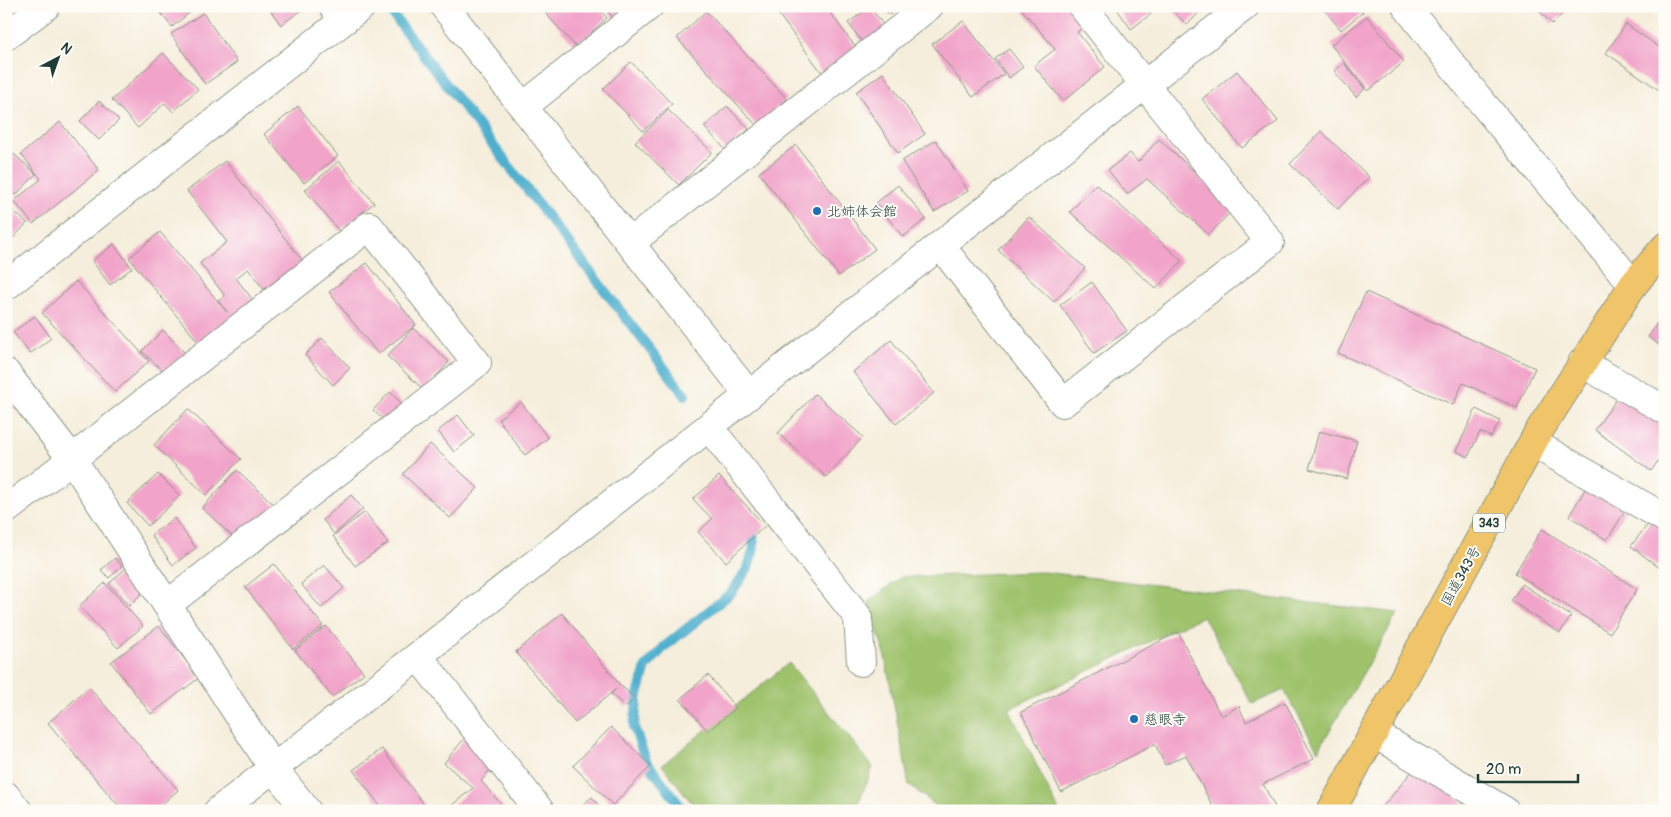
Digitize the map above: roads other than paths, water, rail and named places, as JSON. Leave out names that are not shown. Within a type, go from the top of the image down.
[{"type":"highway","name":"国道343号","points":[[1332,811],[1533,443],[1633,285],[1665,247]]},
{"type":"street","points":[[6,36],[46,6]]},
{"type":"street","points":[[444,6],[749,395]]},
{"type":"street","points":[[523,107],[649,6]]},
{"type":"street","points":[[630,243],[929,6]]},
{"type":"street","points":[[941,246],[1063,403],[1270,242],[1082,6]]},
{"type":"street","points":[[218,811],[1245,6]]},
{"type":"street","points":[[1406,6],[1474,94],[1633,285]]},
{"type":"street","points":[[6,286],[346,11]]},
{"type":"street","points":[[6,510],[369,226],[477,363],[168,604]]},
{"type":"street","points":[[1582,363],[1665,410]]},
{"type":"street","points":[[6,374],[72,459],[274,768],[307,811]]},
{"type":"street","points":[[709,427],[858,617],[861,662]]},
{"type":"street","points":[[1533,443],[1665,518]]},
{"type":"street","points":[[418,656],[540,811]]},
{"type":"street","points":[[1375,734],[1504,811]]},
{"type":"street","points":[[6,796],[18,811]]},
{"type":"waterway","points":[[386,6],[685,395]]},
{"type":"waterway","points":[[684,811],[646,761],[634,727],[638,695],[646,667],[664,647],[731,593],[748,568],[754,548],[752,524]]},
{"type":"place","name":"北姉体会館","points":[[817,211]]},
{"type":"place","name":"慈眼寺","points":[[1134,719]]}]
